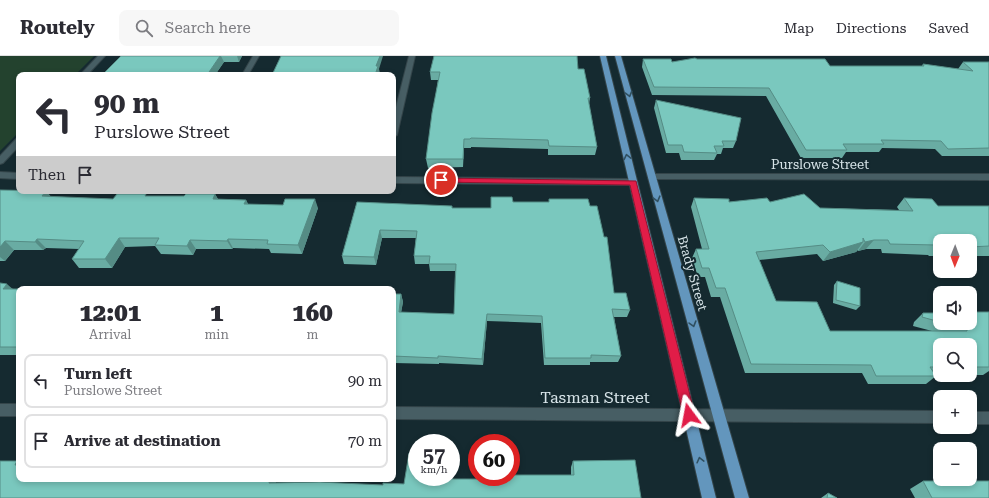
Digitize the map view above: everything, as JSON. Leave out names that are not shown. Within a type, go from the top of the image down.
[{"type":"main road","points":[[603,56],[709,498]]},
{"type":"main road","name":"Brady Street","points":[[618,56],[742,498]]},
{"type":"street","points":[[87,72],[102,56]]},
{"type":"street","points":[[247,72],[256,56]]},
{"type":"street","points":[[396,123],[412,56]]},
{"type":"street","points":[[0,161],[16,144]]},
{"type":"street","points":[[0,175],[16,176]]},
{"type":"street","name":"Purslowe Street","points":[[652,177],[989,177]]},
{"type":"street","points":[[396,180],[633,182]]},
{"type":"street","points":[[0,410],[16,410]]},
{"type":"street","name":"Tasman Street","points":[[396,413],[719,414],[933,417]]},
{"type":"street","points":[[977,418],[989,418]]},
{"type":"green space","points":[[0,56],[94,56],[78,72],[16,72],[16,135],[0,151]]},
{"type":"building","points":[[121,56],[220,56],[209,72],[105,72]]},
{"type":"building","points":[[281,56],[380,56],[376,66],[378,66],[376,72],[273,72]]},
{"type":"building","points":[[434,56],[577,56],[578,69],[584,69],[597,147],[549,146],[548,140],[471,138],[464,139],[463,159],[426,159],[432,113],[440,72],[430,72]]},
{"type":"building","points":[[695,58],[825,59],[830,66],[924,66],[923,64],[973,71],[963,62],[989,62],[989,148],[948,149],[941,141],[881,140],[884,144],[843,144],[847,150],[806,150],[769,88],[654,87],[643,59],[671,59],[672,62]]},
{"type":"building","points":[[656,100],[741,118],[736,141],[722,141],[724,146],[714,146],[717,153],[684,152],[682,145],[668,145]]},
{"type":"building","points":[[0,190],[16,190],[16,194],[44,194],[42,196],[113,199],[117,194],[184,196],[186,194],[215,194],[213,199],[246,200],[244,204],[283,205],[285,199],[315,199],[298,245],[267,244],[268,240],[228,239],[227,241],[190,240],[187,246],[155,245],[159,238],[119,238],[105,259],[72,259],[84,241],[37,239],[35,242],[5,241],[0,247]]},
{"type":"building","points":[[804,194],[820,208],[913,211],[904,198],[932,199],[938,206],[989,206],[989,246],[977,247],[977,234],[933,234],[933,245],[890,244],[888,240],[874,240],[865,242],[863,238],[863,242],[830,252],[823,245],[756,252],[776,301],[817,302],[830,331],[977,330],[977,312],[989,312],[989,367],[977,367],[977,338],[933,338],[933,367],[930,367],[933,372],[933,376],[876,376],[871,365],[751,364],[725,288],[716,288],[709,268],[702,268],[696,249],[709,249],[694,198],[729,199],[729,202],[767,198],[770,202]]},
{"type":"building","points":[[491,197],[512,197],[513,202],[549,202],[549,199],[588,199],[590,206],[597,206],[604,237],[607,237],[614,293],[626,293],[630,310],[612,309],[621,356],[591,355],[591,358],[545,358],[542,316],[487,314],[482,359],[438,356],[438,358],[396,356],[396,294],[401,294],[399,312],[454,314],[456,264],[429,264],[430,256],[414,256],[417,231],[380,230],[374,257],[342,256],[357,202],[452,206],[452,208],[491,208]]},
{"type":"building","points":[[837,281],[860,288],[860,306],[836,300]]},
{"type":"building","points":[[0,283],[7,284],[3,289],[16,289],[16,347],[0,347]]},
{"type":"building","points":[[923,313],[933,313],[933,320],[922,317]]},
{"type":"building","points":[[408,459],[408,486],[460,486],[460,479],[468,479],[468,486],[520,486],[520,475],[574,475],[573,461],[635,460],[641,498],[0,498],[0,461],[16,461],[16,482],[320,482],[383,485],[383,483],[404,484]]},
{"type":"building","points":[[923,481],[933,481],[933,486],[977,486],[977,481],[989,481],[989,498],[932,498]]},
{"type":"building","points":[[828,493],[837,498],[827,498]]},
{"type":"route","points":[[441,180],[633,182],[689,415]]}]
